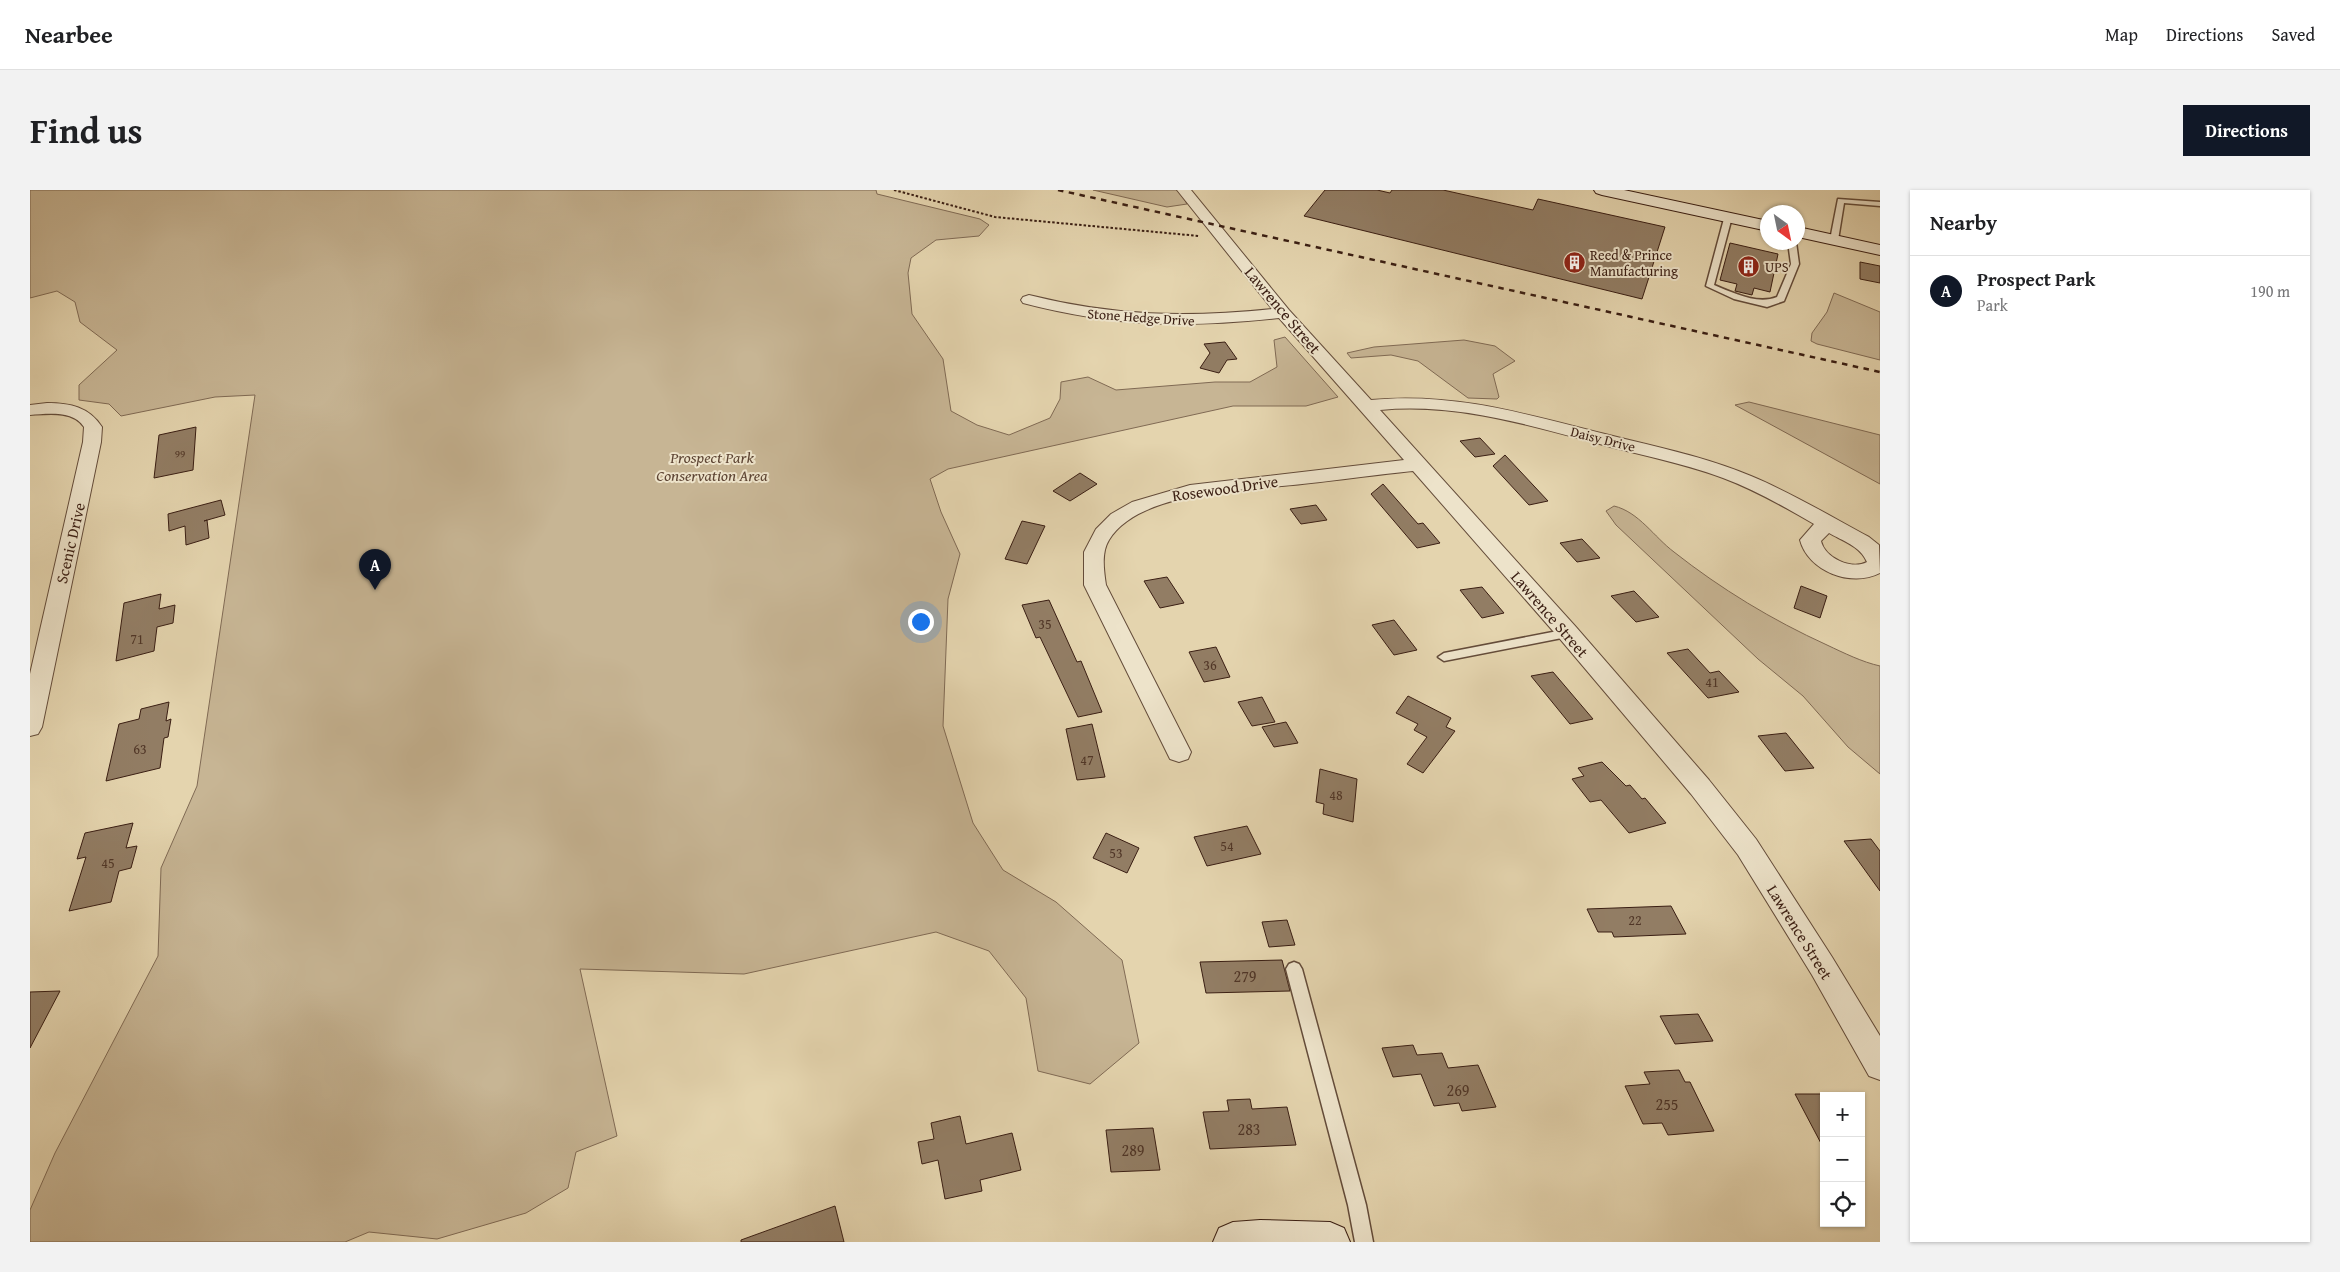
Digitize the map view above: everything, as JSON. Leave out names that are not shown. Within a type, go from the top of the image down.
[{"type":"main road","points":[[1602,190],[1760,224]]},
{"type":"main road","points":[[1805,234],[1880,250]]},
{"type":"main road","points":[[1233,1242],[1260,1239],[1330,1242]]},
{"type":"street","name":"Lawrence Street","points":[[1184,190],[1283,313],[1368,406],[1568,633],[1700,787],[1747,847],[1822,966],[1880,1065]]},
{"type":"street","name":"Stone Hedge Drive","points":[[1030,300],[1058,309],[1096,315],[1177,322],[1283,313]]},
{"type":"street","name":"Daisy Drive","points":[[1368,406],[1396,402],[1425,401],[1488,409],[1716,469],[1756,485],[1826,523]]},
{"type":"street","name":"Scenic Drive","points":[[30,410],[60,409],[72,412],[86,418],[93,428],[92,442],[30,727]]},
{"type":"street","name":"Rosewood Drive","points":[[1179,752],[1095,585],[1092,563],[1095,546],[1104,533],[1118,520],[1147,504],[1164,497],[1200,489],[1418,465]]},
{"type":"lane","points":[[1834,240],[1841,201],[1880,204]]},
{"type":"lane","points":[[1728,217],[1710,286],[1737,297],[1766,304],[1781,299],[1795,264],[1793,250]]},
{"type":"lane","points":[[1444,658],[1568,633]]},
{"type":"lane","points":[[1294,969],[1357,1204],[1364,1242]]},
{"type":"path","points":[[894,190],[995,217],[1150,233],[1222,237]]},
{"type":"green space","name":"Prospect Park Conservation Area","points":[[30,190],[876,190],[877,194],[980,219],[989,225],[979,236],[936,240],[911,258],[908,273],[912,314],[943,359],[951,411],[977,425],[1009,435],[1050,418],[1060,399],[1061,382],[1088,377],[1116,390],[1215,382],[1250,382],[1277,367],[1274,340],[1285,337],[1338,397],[1306,406],[1233,406],[948,469],[930,479],[941,512],[960,554],[948,599],[943,726],[973,823],[1003,870],[1056,902],[1122,960],[1139,1043],[1090,1084],[1038,1071],[1026,998],[989,951],[936,932],[744,974],[580,969],[617,1136],[576,1152],[568,1188],[526,1213],[437,1239],[369,1232],[345,1242],[30,1242],[30,1210],[55,1153],[158,956],[161,868],[197,786],[255,395],[215,397],[121,416],[109,404],[79,400],[79,385],[117,350],[80,322],[75,302],[57,291],[30,298]]},
{"type":"green space","points":[[1093,190],[1179,190],[1187,204],[1167,207]]},
{"type":"green space","points":[[1834,293],[1880,312],[1880,360],[1811,341],[1812,333],[1827,312]]},
{"type":"green space","points":[[1464,340],[1495,346],[1515,361],[1493,374],[1499,397],[1497,399],[1468,398],[1418,361],[1391,355],[1351,358],[1347,353],[1374,347]]},
{"type":"green space","points":[[1749,402],[1880,435],[1880,484],[1735,405]]},
{"type":"green space","points":[[1614,506],[1639,519],[1674,552],[1710,579],[1747,603],[1786,625],[1853,657],[1880,666],[1880,774],[1848,747],[1803,696],[1758,659],[1616,525],[1606,511]]},
{"type":"building","name":"Reed & Prince Manufacturing","points":[[1325,190],[1377,190],[1390,193],[1392,190],[1443,190],[1533,210],[1538,199],[1665,227],[1642,299],[1304,216]]},
{"type":"building","name":"UPS","points":[[1730,243],[1778,254],[1770,292],[1754,288],[1752,295],[1735,291],[1737,284],[1720,280]]},
{"type":"building","points":[[1860,262],[1880,266],[1880,283],[1860,279]]},
{"type":"building","points":[[1225,342],[1237,359],[1227,360],[1219,373],[1200,368],[1210,353],[1204,344]]},
{"type":"building","points":[[196,427],[193,470],[154,478],[159,435]]},
{"type":"building","points":[[1480,438],[1495,454],[1475,457],[1460,441]]},
{"type":"building","points":[[1505,455],[1548,501],[1529,505],[1493,466]]},
{"type":"building","points":[[1080,473],[1097,484],[1070,501],[1053,491]]},
{"type":"building","points":[[1383,484],[1418,524],[1423,523],[1440,543],[1417,548],[1371,494]]},
{"type":"building","points":[[221,500],[225,515],[207,520],[209,538],[186,545],[185,526],[169,531],[168,514]]},
{"type":"building","points":[[1316,505],[1327,520],[1301,524],[1290,509]]},
{"type":"building","points":[[1022,521],[1045,526],[1027,564],[1005,559]]},
{"type":"building","points":[[1582,539],[1600,558],[1577,562],[1560,543]]},
{"type":"building","points":[[1167,577],[1184,603],[1160,608],[1144,581]]},
{"type":"building","points":[[1801,586],[1827,596],[1820,618],[1794,608]]},
{"type":"building","points":[[1482,587],[1504,613],[1482,618],[1460,590]]},
{"type":"building","points":[[1634,591],[1659,617],[1636,622],[1611,596]]},
{"type":"building","points":[[161,594],[159,609],[175,605],[173,623],[157,627],[154,651],[116,661],[124,603]]},
{"type":"building","points":[[1049,600],[1077,662],[1081,661],[1102,712],[1078,717],[1040,637],[1036,638],[1022,605]]},
{"type":"building","points":[[1394,620],[1417,650],[1394,655],[1372,625]]},
{"type":"building","points":[[1216,647],[1230,677],[1204,682],[1189,652]]},
{"type":"building","points":[[1688,649],[1710,673],[1719,671],[1739,692],[1708,698],[1667,653]]},
{"type":"building","points":[[1553,672],[1593,719],[1570,724],[1531,676]]},
{"type":"building","points":[[1408,696],[1451,718],[1446,727],[1455,731],[1423,773],[1407,764],[1427,737],[1414,730],[1418,724],[1396,713]]},
{"type":"building","points":[[1262,697],[1275,722],[1252,726],[1238,702]]},
{"type":"building","points":[[169,702],[166,721],[171,719],[168,737],[164,738],[160,768],[106,781],[119,724],[139,719],[141,709]]},
{"type":"building","points":[[1286,722],[1298,743],[1274,747],[1262,727]]},
{"type":"building","points":[[1092,724],[1105,777],[1077,780],[1066,729]]},
{"type":"building","points":[[1786,733],[1814,768],[1785,771],[1758,736]]},
{"type":"building","points":[[1602,762],[1626,786],[1630,785],[1642,799],[1645,798],[1666,823],[1629,833],[1601,800],[1590,802],[1572,779],[1584,776],[1578,768]]},
{"type":"building","points":[[1320,769],[1357,779],[1353,822],[1323,814],[1324,804],[1316,802]]},
{"type":"building","points":[[133,823],[126,848],[137,846],[131,868],[119,871],[111,902],[69,911],[86,857],[77,859],[85,833]]},
{"type":"building","points":[[1247,826],[1261,854],[1207,866],[1194,837]]},
{"type":"building","points":[[1106,833],[1139,848],[1127,873],[1093,858]]},
{"type":"building","points":[[1871,839],[1880,851],[1880,891],[1844,841]]},
{"type":"building","points":[[1671,906],[1686,934],[1614,937],[1612,932],[1598,932],[1587,909]]},
{"type":"building","points":[[1287,920],[1295,945],[1269,947],[1262,922]]},
{"type":"building","points":[[1282,960],[1290,991],[1206,993],[1200,962]]},
{"type":"building","points":[[60,991],[30,1048],[30,992]]},
{"type":"building","points":[[1698,1014],[1713,1041],[1675,1044],[1660,1016]]},
{"type":"building","points":[[1413,1045],[1417,1055],[1442,1053],[1448,1068],[1478,1065],[1496,1107],[1462,1111],[1459,1103],[1434,1106],[1421,1074],[1393,1077],[1382,1048]]},
{"type":"building","points":[[1679,1070],[1685,1082],[1690,1082],[1714,1131],[1668,1135],[1662,1123],[1643,1124],[1625,1086],[1650,1084],[1644,1072]]},
{"type":"building","points":[[1795,1094],[1820,1094],[1820,1141]]},
{"type":"building","points":[[1250,1099],[1252,1109],[1287,1107],[1296,1145],[1210,1149],[1203,1112],[1229,1111],[1227,1100]]},
{"type":"building","points":[[960,1116],[966,1144],[1012,1133],[1021,1170],[980,1180],[982,1191],[945,1199],[938,1160],[922,1164],[918,1142],[934,1139],[931,1123]]},
{"type":"building","points":[[1153,1128],[1160,1170],[1111,1172],[1106,1130]]},
{"type":"building","points":[[835,1206],[844,1242],[741,1242],[741,1240]]},
{"type":"railway","points":[[1058,190],[1880,372]]},
{"type":"place","name":"Reed & Prince Manufacturing","points":[[1574,263]]},
{"type":"place","name":"UPS","points":[[1749,267]]},
{"type":"place","name":"Prospect Park","points":[[375,590]]}]
